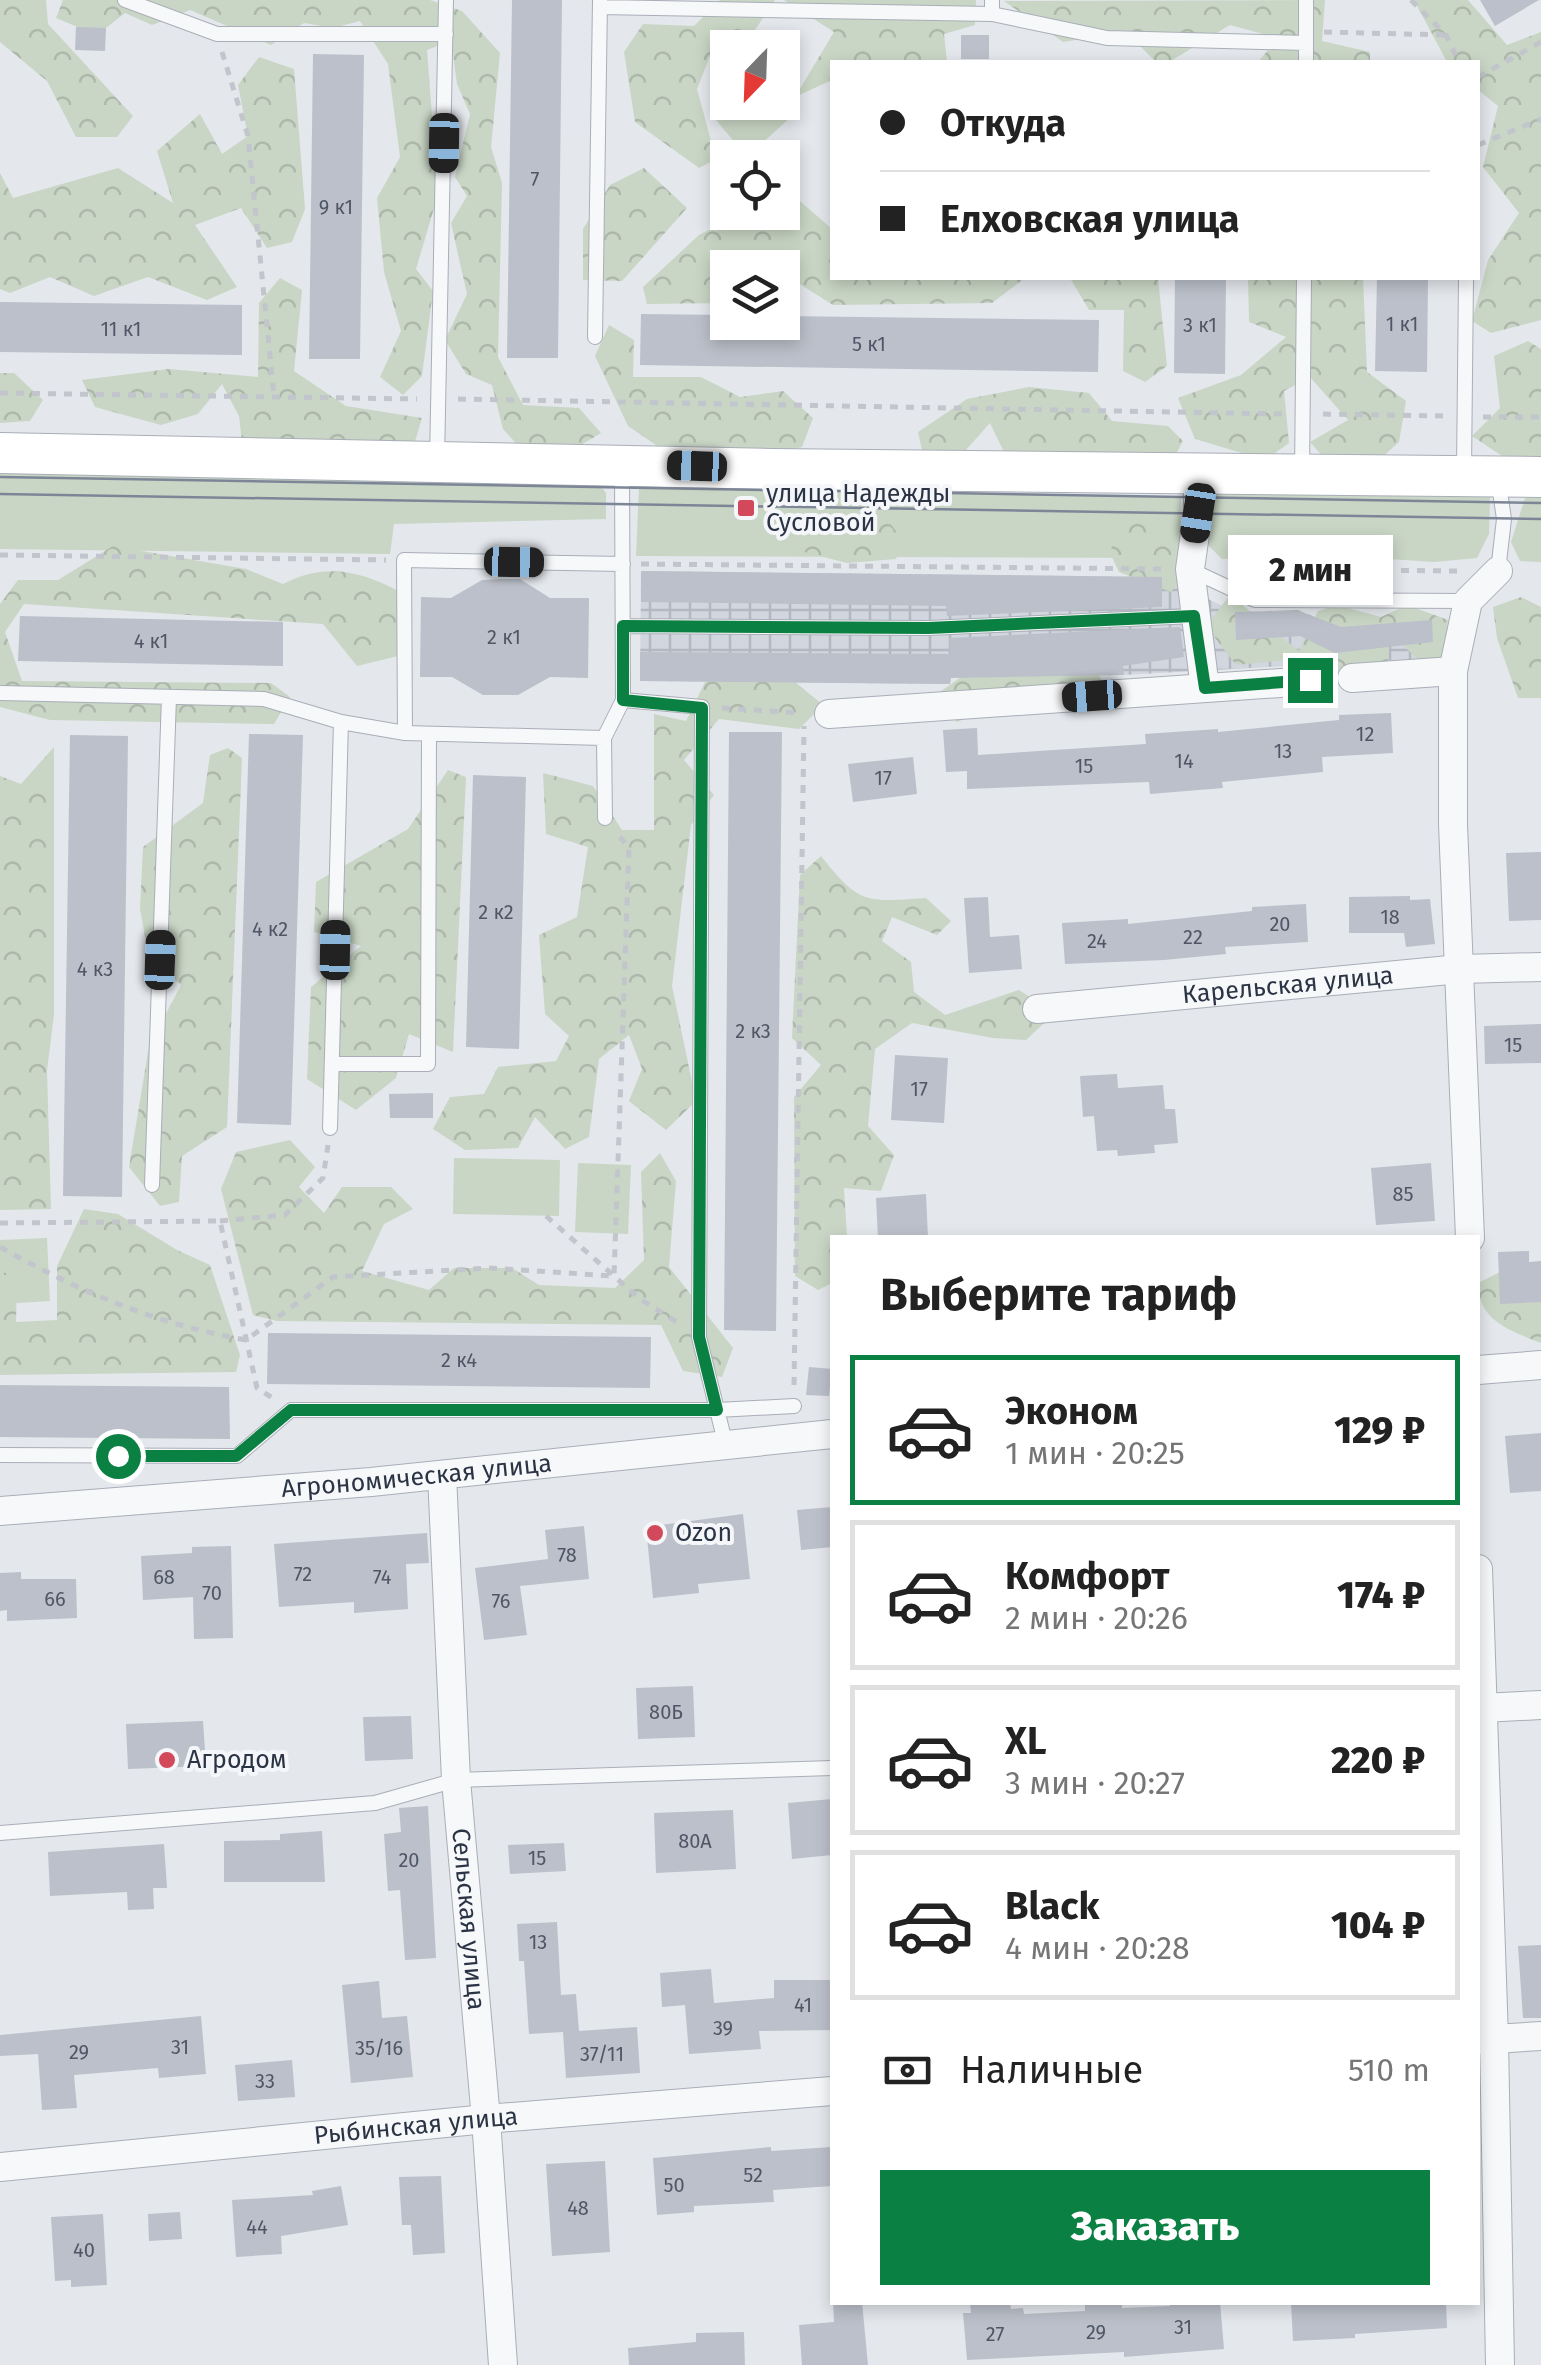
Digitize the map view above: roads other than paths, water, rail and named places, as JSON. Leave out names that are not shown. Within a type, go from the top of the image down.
[{"type":"main road","points":[[0,452],[1541,478]]},
{"type":"street","points":[[1198,473],[1198,513],[1190,569],[1205,688]]},
{"type":"street","points":[[1470,1235],[1452,824],[1453,670],[1468,601],[1498,571]]},
{"type":"street","points":[[1352,678],[1453,670]]},
{"type":"street","points":[[829,714],[1310,680]]},
{"type":"street","name":"Карельская улица","points":[[1037,1008],[1460,969],[1541,967]]},
{"type":"street","points":[[1480,1370],[1541,1365]]},
{"type":"street","name":"Агрономическая улица","points":[[0,1511],[442,1475],[830,1434]]},
{"type":"street","name":"Сельская улица","points":[[442,1475],[456,1780],[503,2365]]},
{"type":"street","points":[[1480,1639],[1486,2039],[1500,2365]]},
{"type":"street","points":[[1482,1708],[1541,1705]]},
{"type":"street","points":[[1486,2039],[1541,2036]]},
{"type":"street","name":"Рыбинская улица","points":[[0,2167],[486,2119],[830,2091]]},
{"type":"lane","points":[[125,0],[217,34],[446,34]]},
{"type":"lane","points":[[438,462],[446,0]]},
{"type":"lane","points":[[1306,0],[1306,60]]},
{"type":"lane","points":[[596,337],[600,3],[992,7],[1107,38],[1306,37]]},
{"type":"lane","points":[[1302,474],[1304,280]]},
{"type":"lane","points":[[1466,280],[1465,416],[1481,477],[1504,519],[1498,571]]},
{"type":"lane","points":[[605,818],[604,738],[623,700],[622,464]]},
{"type":"lane","points":[[405,733],[404,560],[623,564]]},
{"type":"lane","points":[[1190,569],[1255,600],[1468,601]]},
{"type":"lane","points":[[623,626],[928,628],[1194,616]]},
{"type":"lane","points":[[0,693],[264,699],[342,722],[405,733],[604,738]]},
{"type":"lane","points":[[152,1186],[169,697]]},
{"type":"lane","points":[[623,700],[702,708],[699,1337],[726,1446]]},
{"type":"lane","points":[[330,1128],[342,722]]},
{"type":"lane","points":[[332,1064],[428,1064],[428,734]]},
{"type":"lane","points":[[0,1455],[236,1456],[291,1410],[717,1410],[794,1406]]},
{"type":"lane","points":[[0,1834],[375,1803],[456,1780],[830,1768]]},
{"type":"tram line","points":[[0,477],[1541,503]]},
{"type":"tram line","points":[[0,494],[1541,519]]},
{"type":"place","name":"улица Надежды Сусловой","points":[[746,508]]},
{"type":"place","name":"Ozon","points":[[655,1533]]},
{"type":"place","name":"Агродом","points":[[167,1760]]}]
